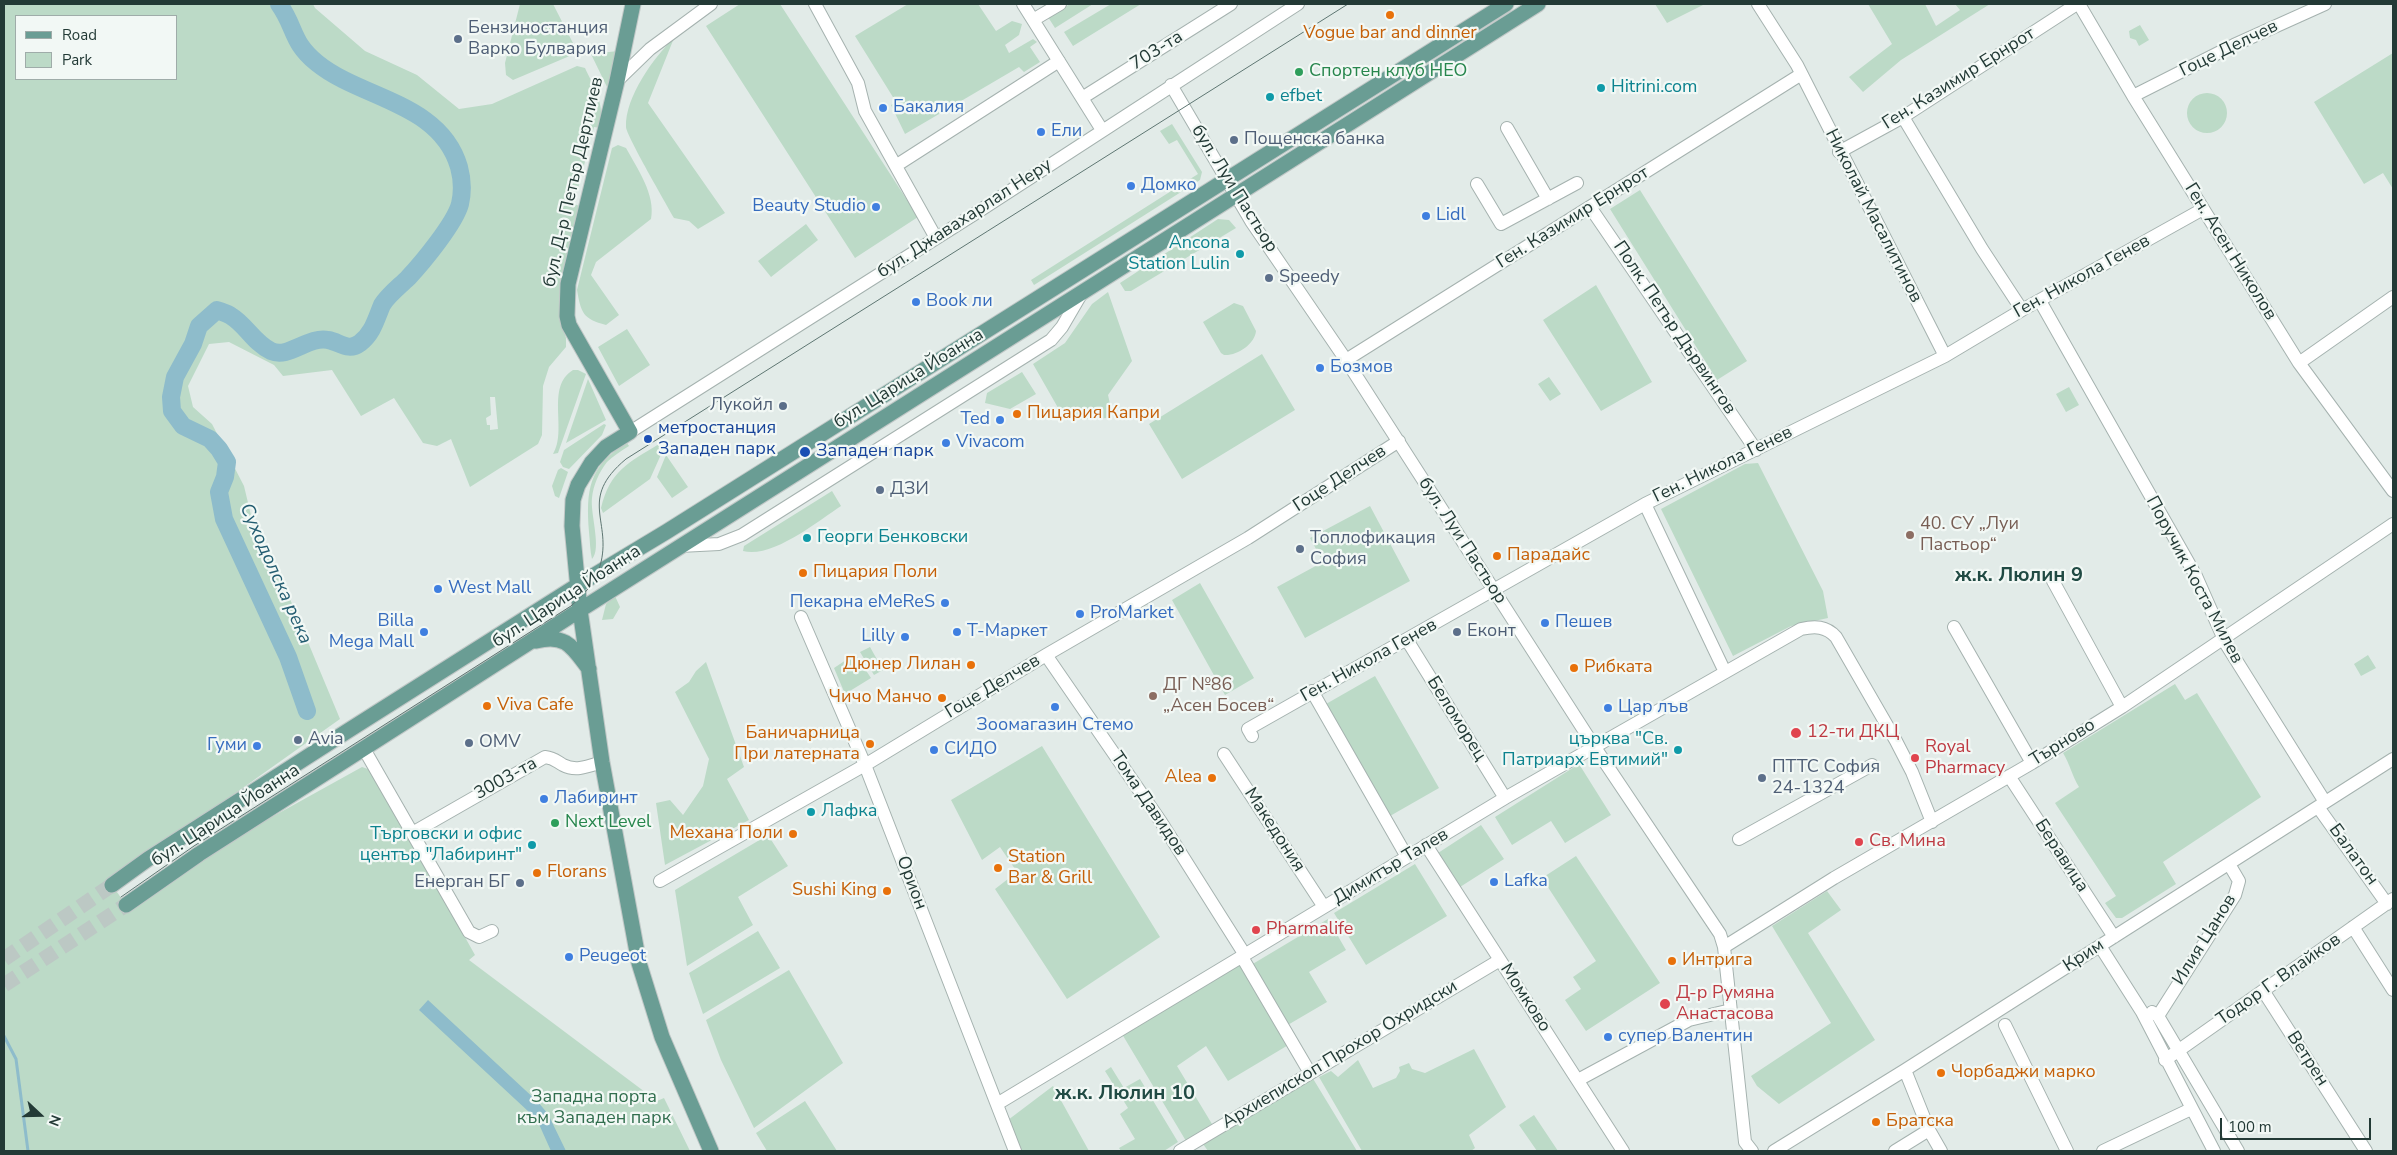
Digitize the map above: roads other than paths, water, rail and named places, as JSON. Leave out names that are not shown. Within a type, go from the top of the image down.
[{"type":"main road","name":"бул. Д-р Петър Дертлиев","points":[[630,432],[569,325],[567,316],[568,284],[617,81],[633,4]]},
{"type":"main road","name":"бул. Царица Йоанна","points":[[112,885],[187,834],[578,585],[636,551],[1506,4]]},
{"type":"main road","name":"бул. Царица Йоанна","points":[[126,905],[199,854],[680,546],[1538,4]]},
{"type":"main road","points":[[630,432],[606,446],[585,472],[573,500],[572,519],[580,610],[602,762],[639,963],[662,1037],[710,1151]]},
{"type":"main road","points":[[532,642],[550,638],[564,641],[590,670]]},
{"type":"street","points":[[617,81],[650,49],[710,4]]},
{"type":"street","points":[[815,4],[858,83],[865,111],[897,165],[936,238]]},
{"type":"street","points":[[1023,4],[1102,130]]},
{"type":"street","points":[[1033,20],[1060,4]]},
{"type":"street","name":"703-та","points":[[1082,98],[1231,4]]},
{"type":"street","name":"бул. Джавахарлал Неру","points":[[630,432],[936,238],[1298,4]]},
{"type":"street","name":"Николай Масалитинов","points":[[1758,4],[1797,65],[1800,75],[1945,356]]},
{"type":"street","name":"Ген. Казимир Ернрот","points":[[1840,152],[1903,117],[2078,4]]},
{"type":"street","name":"Ген. Асен Николов","points":[[2078,4],[2133,96],[2299,362],[2393,491]]},
{"type":"street","name":"Гоце Делчев","points":[[2133,96],[2325,4]]},
{"type":"street","points":[[897,165],[1059,61]]},
{"type":"street","name":"Ген. Казимир Ернрот","points":[[1346,360],[1800,75]]},
{"type":"street","name":"бул. Луи Пастьор","points":[[1170,85],[1236,194],[1346,360],[1594,746],[1720,934],[1724,947],[1745,1148]]},
{"type":"street","points":[[1903,117],[1982,249],[2022,310]]},
{"type":"street","points":[[1507,128],[1548,199]]},
{"type":"street","points":[[1477,184],[1502,224],[1577,183]]},
{"type":"street","name":"Полк. Петър Дървингов","points":[[1590,207],[1756,450]]},
{"type":"street","name":"Ген. Никола Генев","points":[[1250,732],[1312,691],[1408,640],[1645,504],[1945,356],[2022,310],[2203,209]]},
{"type":"street","points":[[680,546],[719,544],[742,535],[1023,358],[1051,340],[1062,327],[1084,290]]},
{"type":"street","points":[[2299,362],[2393,297]]},
{"type":"street","name":"Поручик Коста Милев","points":[[2040,301],[2196,576],[2223,638],[2321,805]]},
{"type":"street","name":"Гоце Делчев","points":[[660,881],[865,765],[1046,655],[1248,538],[1399,442]]},
{"type":"street","points":[[1645,504],[1725,672]]},
{"type":"street","name":"Търново","points":[[1724,947],[1834,878],[2032,763],[2122,707],[2393,524]]},
{"type":"street","points":[[2053,581],[2122,707]]},
{"type":"street","name":"Орион","points":[[800,617],[865,765],[1015,1151]]},
{"type":"street","name":"Димитър Талев","points":[[997,1104],[1505,798],[1801,629],[1819,626],[1836,637],[1896,741],[1912,772],[1932,822]]},
{"type":"street","points":[[1954,627],[2032,763]]},
{"type":"street","name":"Беломорец","points":[[1408,640],[1505,798]]},
{"type":"street","name":"Тома Давидов","points":[[1046,655],[1161,822],[1244,956],[1310,1073]]},
{"type":"street","points":[[1312,691],[1407,857]]},
{"type":"street","points":[[364,749],[414,832],[469,932],[479,937],[492,931]]},
{"type":"street","name":"Македония","points":[[1224,754],[1324,907]]},
{"type":"street","name":"3003-та","points":[[414,832],[545,757],[552,758],[576,769],[602,762]]},
{"type":"street","name":"Крим","points":[[1774,1151],[1905,1070],[2393,759]]},
{"type":"street","points":[[1739,839],[1872,765]]},
{"type":"street","name":"Беравица","points":[[2009,776],[2114,937]]},
{"type":"street","name":"Балатон","points":[[2321,805],[2390,902]]},
{"type":"street","name":"Момково","points":[[1426,845],[1623,1151]]},
{"type":"street","name":"Илия Цанов","points":[[2158,1016],[2237,890],[2238,876],[2229,864]]},
{"type":"street","name":"Тодор Г. Влайков","points":[[2165,1060],[2390,902]]},
{"type":"street","points":[[2353,927],[2393,990]]},
{"type":"street","points":[[2100,946],[2142,1012],[2165,1060],[2214,1151]]},
{"type":"street","name":"Архиепископ Прохор Охридски","points":[[1180,1151],[1201,1146],[1310,1073],[1500,960]]},
{"type":"street","name":"Ветрен","points":[[2264,992],[2366,1151]]},
{"type":"street","points":[[1578,1080],[1689,1020],[1731,1010]]},
{"type":"street","points":[[2142,1012],[2149,1012],[2158,1016],[2238,1151]]},
{"type":"street","points":[[2005,1025],[2067,1151]]},
{"type":"street","points":[[1905,1070],[1929,1130],[1941,1151]]},
{"type":"street","points":[[2103,1151],[2191,1109]]},
{"type":"street","points":[[1895,1151],[1929,1130]]},
{"type":"water","points":[[428,1000],[538,1102],[548,1114],[566,1151],[551,1151],[538,1122],[529,1112],[419,1010]]},
{"type":"waterway","name":"Суходолска река","points":[[279,4],[302,48],[317,63],[335,75],[417,115],[435,128],[449,145],[459,167],[462,185],[460,204],[452,221],[422,262],[385,301],[371,330],[356,346],[348,347],[332,341],[321,340],[278,353],[265,348],[236,320],[228,314],[217,310],[199,326],[193,344],[175,377],[171,397],[172,411],[183,426],[210,439],[227,462],[225,477],[219,492],[224,519],[288,657],[307,711]]},
{"type":"waterway","points":[[4,1036],[16,1059],[28,1151]]},
{"type":"tunnel","points":[[4,959],[112,885]]},
{"type":"tunnel","points":[[4,985],[126,905]]},
{"type":"tram line","points":[[121,897],[194,846],[571,606],[588,588],[598,572],[603,550],[600,499],[603,487],[611,474],[626,459],[1348,4]]},
{"type":"place","name":"Vogue bar and dinner","points":[[1390,15]]},
{"type":"place","name":"Бензиностанция Варко Булвария","points":[[458,39]]},
{"type":"place","name":"Спортен клуб НЕО","points":[[1299,72]]},
{"type":"place","name":"Hitrini.com","points":[[1601,88]]},
{"type":"place","name":"efbet","points":[[1270,97]]},
{"type":"place","name":"Бакалия","points":[[883,108]]},
{"type":"place","name":"Ели","points":[[1041,132]]},
{"type":"place","name":"Пощенска банка","points":[[1234,140]]},
{"type":"place","name":"Домко","points":[[1131,186]]},
{"type":"place","name":"Beauty Studio","points":[[876,207]]},
{"type":"place","name":"Lidl","points":[[1426,216]]},
{"type":"place","name":"Ancona Station Lulin","points":[[1240,254]]},
{"type":"place","name":"Speedy","points":[[1269,278]]},
{"type":"place","name":"Book ли","points":[[916,302]]},
{"type":"place","name":"Бозмов","points":[[1320,368]]},
{"type":"place","name":"Лукойл","points":[[783,406]]},
{"type":"place","name":"Пицария Капри","points":[[1017,414]]},
{"type":"place","name":"Ted","points":[[1000,420]]},
{"type":"place","name":"метростанция Западен парк","points":[[648,439]]},
{"type":"place","name":"Vivacom","points":[[946,443]]},
{"type":"place","name":"Западен парк","points":[[805,452]]},
{"type":"place","name":"ДЗИ","points":[[880,490]]},
{"type":"place","name":"40. СУ „Луи Пастьор“","points":[[1910,535]]},
{"type":"place","name":"Георги Бенковски","points":[[807,538]]},
{"type":"place","name":"Топлофикация София","points":[[1300,549]]},
{"type":"place","name":"Парадайс","points":[[1497,556]]},
{"type":"place","name":"Пицария Поли","points":[[803,573]]},
{"type":"place","name":"West Mall","points":[[438,589]]},
{"type":"place","name":"Пекарна eMeReS","points":[[945,603]]},
{"type":"place","name":"ProMarket","points":[[1080,614]]},
{"type":"place","name":"Пешев","points":[[1545,623]]},
{"type":"place","name":"Billa Mega Mall","points":[[424,632]]},
{"type":"place","name":"Т-Маркет","points":[[957,632]]},
{"type":"place","name":"Еконт","points":[[1457,632]]},
{"type":"place","name":"Lilly","points":[[905,637]]},
{"type":"place","name":"Дюнер Лилан","points":[[971,665]]},
{"type":"place","name":"Рибката","points":[[1574,668]]},
{"type":"place","name":"ДГ №86 „Асен Босев“","points":[[1153,696]]},
{"type":"place","name":"Чичо Манчо","points":[[942,698]]},
{"type":"place","name":"Viva Cafe","points":[[487,706]]},
{"type":"place","name":"Зоомагазин Стемо","points":[[1055,707]]},
{"type":"place","name":"Цар лъв","points":[[1608,708]]},
{"type":"place","name":"12-ти ДКЦ","points":[[1796,733]]},
{"type":"place","name":"Avia","points":[[298,740]]},
{"type":"place","name":"OMV","points":[[469,743]]},
{"type":"place","name":"Баничарница При латерната","points":[[870,744]]},
{"type":"place","name":"Гуми","points":[[257,746]]},
{"type":"place","name":"СИДО","points":[[934,750]]},
{"type":"place","name":"църква \"Св. Патриарх Евтимий\"","points":[[1678,750]]},
{"type":"place","name":"Royal Pharmacy","points":[[1915,758]]},
{"type":"place","name":"Alea","points":[[1212,778]]},
{"type":"place","name":"ПТТС София 24-1324","points":[[1762,778]]},
{"type":"place","name":"Лабиринт","points":[[544,799]]},
{"type":"place","name":"Лафка","points":[[811,812]]},
{"type":"place","name":"Next Level","points":[[555,823]]},
{"type":"place","name":"Механа Поли","points":[[793,834]]},
{"type":"place","name":"Св. Мина","points":[[1859,842]]},
{"type":"place","name":"Търговски и офис център \"Лабиринт\"","points":[[532,845]]},
{"type":"place","name":"Station Bar & Grill","points":[[998,868]]},
{"type":"place","name":"Florans","points":[[537,873]]},
{"type":"place","name":"Lafka","points":[[1494,882]]},
{"type":"place","name":"Енерган БГ","points":[[520,883]]},
{"type":"place","name":"Sushi King","points":[[887,891]]},
{"type":"place","name":"Pharmalife","points":[[1256,930]]},
{"type":"place","name":"Peugeot","points":[[569,957]]},
{"type":"place","name":"Интрига","points":[[1672,961]]},
{"type":"place","name":"Д-р Румяна Анастасова","points":[[1665,1004]]},
{"type":"place","name":"супер Валентин","points":[[1608,1037]]},
{"type":"place","name":"Чорбаджи марко","points":[[1941,1073]]},
{"type":"place","name":"Братска","points":[[1876,1122]]},
{"type":"district","name":"ж.к. Люлин 9","points":[[2019,576]]},
{"type":"district","name":"ж.к. Люлин 10","points":[[1125,1094]]},
{"type":"park label","name":"Западна порта към Западен парк","points":[[594,1108]]}]
